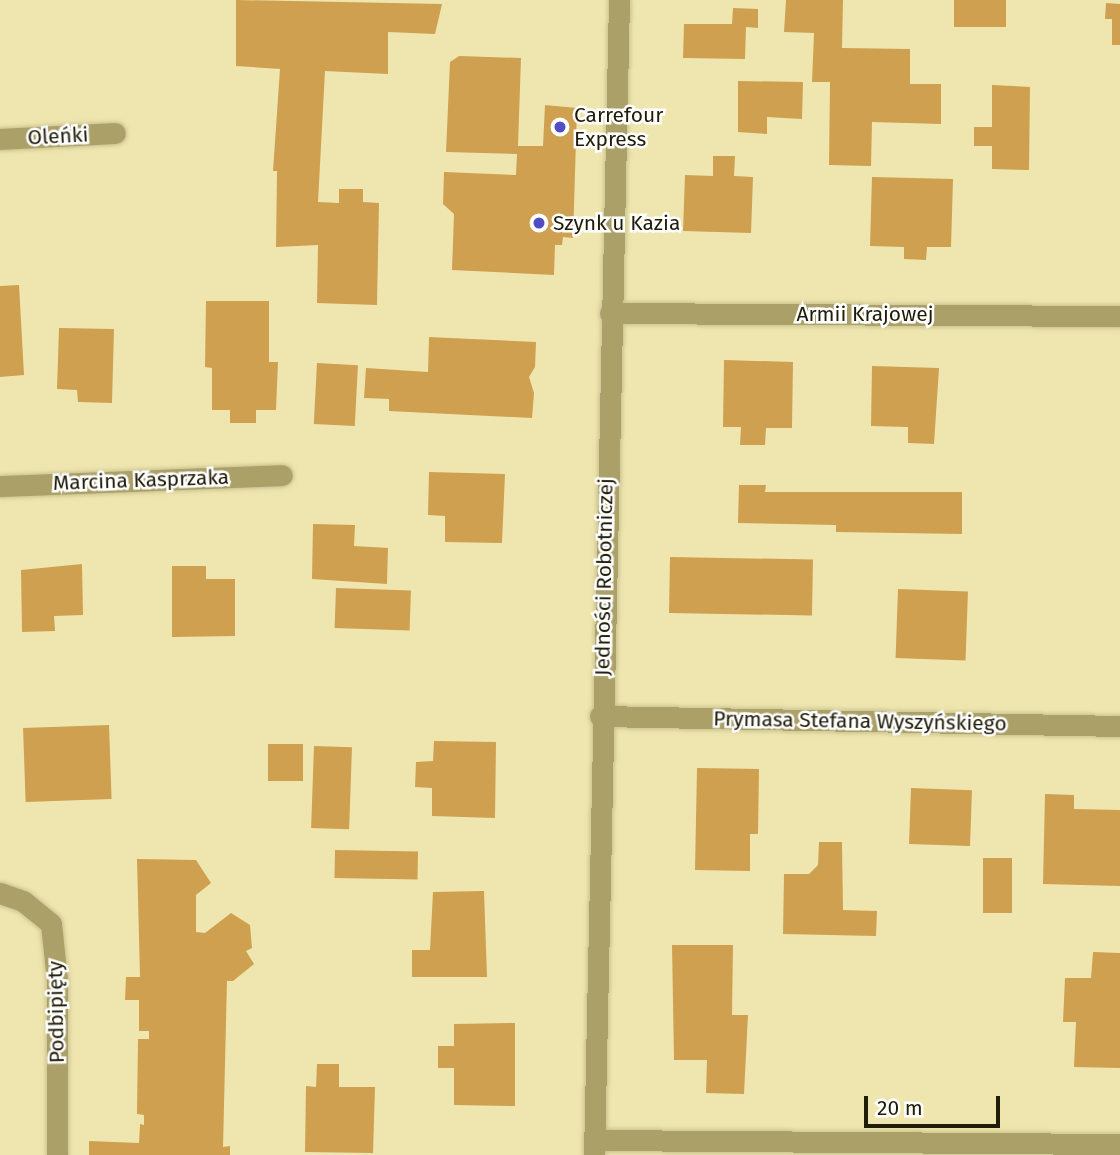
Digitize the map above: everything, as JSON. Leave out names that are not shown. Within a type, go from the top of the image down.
[{"type":"street","name":"Jedności Robotniczej","points":[[595,1147],[600,716],[618,0]]},
{"type":"street","name":"Oleńki","points":[[0,139],[115,133]]},
{"type":"street","name":"Armii Krajowej","points":[[610,313],[1120,316]]},
{"type":"street","name":"Marcina Kasprzaka","points":[[0,486],[282,475]]},
{"type":"street","name":"Prymasa Stefana Wyszyńskiego","points":[[600,716],[1120,726]]},
{"type":"street","name":"Podbipięty","points":[[4,893],[41,912],[53,935],[57,1155]]},
{"type":"street","points":[[595,1147],[1120,1144]]},
{"type":"building","points":[[236,0],[442,4],[435,34],[388,32],[388,74],[325,71],[318,202],[339,203],[339,189],[363,189],[363,202],[379,203],[377,305],[317,303],[318,245],[276,247],[277,171],[273,171],[280,69],[236,66]]},
{"type":"building","points":[[786,0],[843,0],[842,48],[910,49],[910,84],[941,84],[941,124],[872,122],[871,166],[829,165],[830,82],[812,82],[814,33],[784,32]]},
{"type":"building","points":[[954,0],[1006,0],[1006,27],[954,27]]},
{"type":"building","points":[[1106,3],[1120,4],[1120,45],[1112,45],[1112,19],[1105,19]]},
{"type":"building","points":[[733,8],[758,9],[758,28],[746,27],[745,59],[683,58],[684,24],[732,24]]},
{"type":"building","points":[[459,56],[521,58],[518,146],[543,146],[545,105],[577,108],[573,238],[563,237],[562,245],[555,245],[554,275],[452,270],[454,214],[443,204],[444,172],[516,175],[517,154],[446,152],[450,62]]},
{"type":"building","points":[[738,81],[803,82],[802,119],[767,117],[767,134],[738,132]]},
{"type":"building","points":[[992,85],[1030,87],[1029,170],[992,169],[992,146],[974,146],[974,127],[992,127]]},
{"type":"building","points":[[713,156],[735,156],[734,176],[753,177],[751,233],[683,231],[685,175],[713,176]]},
{"type":"building","points":[[872,177],[953,179],[951,247],[927,247],[926,260],[904,259],[904,247],[870,246]]},
{"type":"building","points":[[19,285],[24,375],[0,377],[0,286]]},
{"type":"building","points":[[206,301],[269,301],[269,362],[278,362],[276,410],[256,410],[256,423],[230,423],[230,410],[212,410],[212,368],[205,367]]},
{"type":"building","points":[[59,328],[114,329],[112,403],[78,402],[77,390],[57,389]]},
{"type":"building","points":[[429,337],[536,342],[535,367],[529,377],[534,393],[532,418],[389,411],[389,399],[364,398],[366,368],[428,372]]},
{"type":"building","points":[[724,360],[793,362],[792,428],[766,428],[765,445],[740,445],[741,427],[723,427]]},
{"type":"building","points":[[317,363],[358,365],[355,426],[314,424]]},
{"type":"building","points":[[872,366],[939,368],[934,444],[908,443],[908,427],[871,426]]},
{"type":"building","points":[[429,472],[505,474],[502,543],[445,542],[445,516],[428,515]]},
{"type":"building","points":[[739,485],[766,485],[765,492],[962,492],[962,534],[836,532],[836,525],[738,523]]},
{"type":"building","points":[[313,524],[355,525],[354,546],[388,548],[387,584],[312,579]]},
{"type":"building","points":[[670,557],[813,559],[812,615],[669,613]]},
{"type":"building","points":[[82,564],[83,615],[54,616],[55,631],[22,632],[21,570]]},
{"type":"building","points":[[172,566],[206,566],[206,579],[235,579],[235,636],[172,637]]},
{"type":"building","points":[[336,588],[411,591],[410,631],[335,628]]},
{"type":"building","points":[[898,589],[968,591],[966,660],[896,658]]},
{"type":"building","points":[[109,725],[112,799],[26,802],[23,728]]},
{"type":"building","points":[[434,741],[496,742],[495,818],[432,816],[432,788],[415,787],[416,762],[433,761]]},
{"type":"building","points":[[268,744],[303,744],[303,781],[268,781]]},
{"type":"building","points":[[314,746],[352,747],[349,829],[311,828]]},
{"type":"building","points":[[697,768],[759,769],[758,834],[750,834],[750,871],[695,870]]},
{"type":"building","points":[[911,788],[972,790],[970,846],[909,844]]},
{"type":"building","points":[[1045,794],[1074,795],[1074,809],[1120,810],[1120,886],[1043,884]]},
{"type":"building","points":[[819,842],[842,842],[843,910],[877,911],[876,936],[783,934],[784,874],[809,874],[818,865]]},
{"type":"building","points":[[335,850],[418,851],[417,879],[335,878]]},
{"type":"building","points":[[983,858],[1012,858],[1012,913],[983,913]]},
{"type":"building","points":[[137,859],[196,860],[211,883],[196,895],[196,932],[205,933],[231,913],[250,925],[252,948],[246,951],[254,964],[233,981],[227,981],[223,1147],[230,1146],[230,1155],[89,1155],[89,1141],[139,1143],[140,1124],[144,1125],[144,1115],[137,1114],[138,1039],[149,1039],[149,1031],[139,1031],[139,1000],[125,1000],[126,977],[140,977]]},
{"type":"building","points":[[484,891],[487,977],[412,977],[412,950],[430,950],[433,892]]},
{"type":"building","points":[[672,945],[733,945],[732,1015],[748,1015],[744,1094],[706,1093],[707,1060],[674,1060]]},
{"type":"building","points":[[1093,952],[1120,953],[1120,1068],[1074,1067],[1076,1022],[1063,1022],[1065,978],[1091,978]]},
{"type":"building","points":[[515,1023],[515,1106],[454,1105],[454,1068],[438,1068],[438,1046],[454,1046],[454,1024]]},
{"type":"building","points":[[317,1064],[339,1064],[339,1087],[375,1087],[373,1153],[305,1152],[306,1086],[316,1087]]},
{"type":"place","name":"Carrefour Express","points":[[560,127]]},
{"type":"place","name":"Szynk u Kazia","points":[[539,223]]}]
